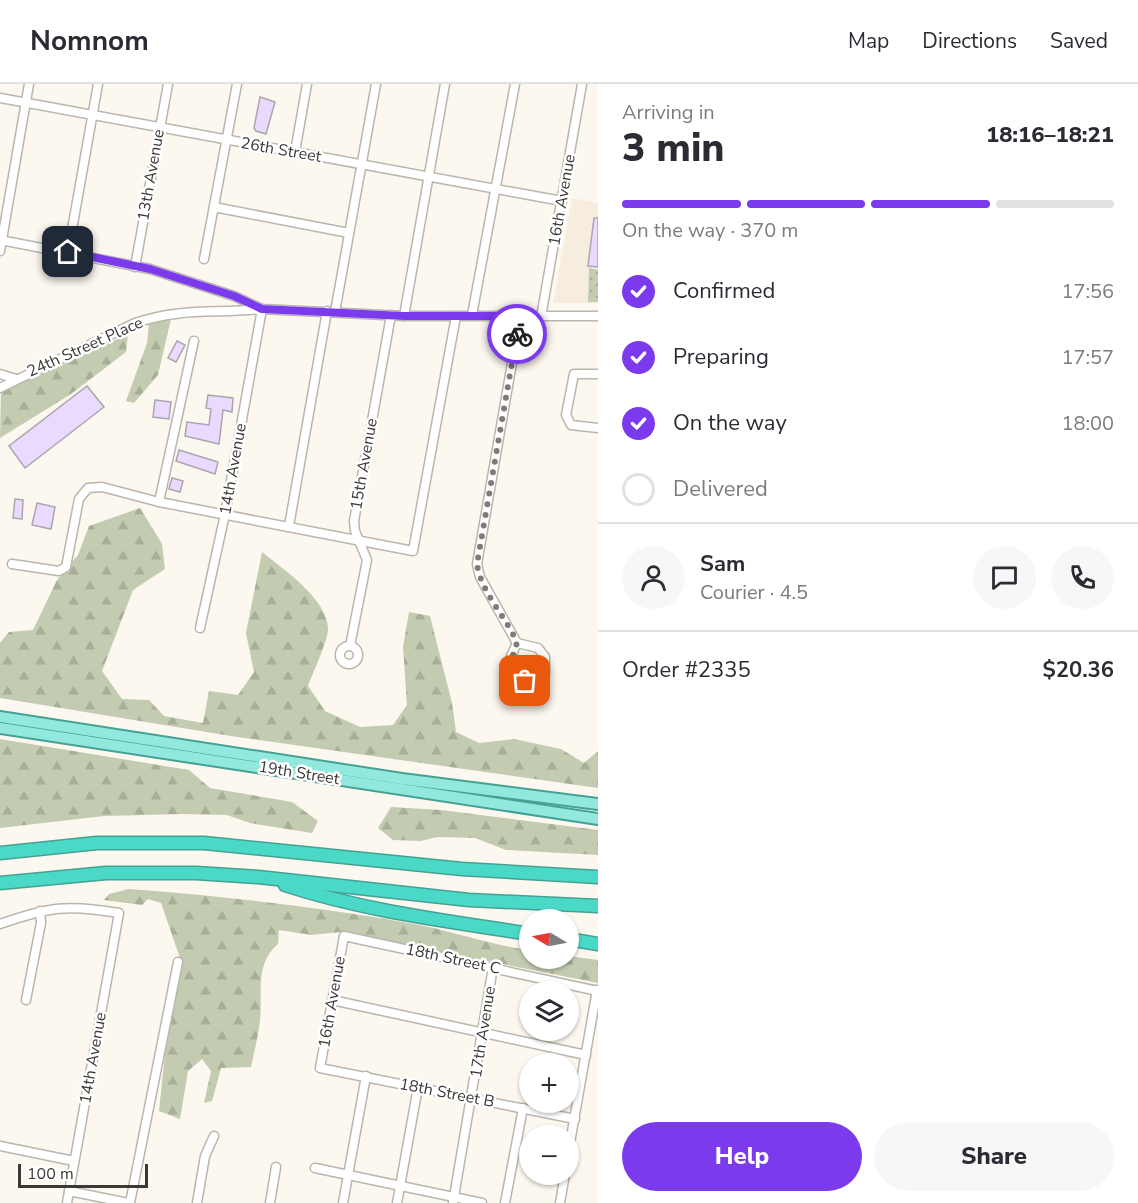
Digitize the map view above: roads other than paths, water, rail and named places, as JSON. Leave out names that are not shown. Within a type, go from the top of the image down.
[{"type":"highway","points":[[0,853],[97,843],[204,843],[462,869],[598,877]]},
{"type":"highway","points":[[0,883],[106,873],[258,877],[469,900],[598,906]]},
{"type":"highway","points":[[258,877],[320,897],[519,931]]},
{"type":"highway","points":[[579,941],[598,944]]},
{"type":"main road","name":"19th Street","points":[[0,717],[402,779],[598,804]]},
{"type":"main road","name":"19th Street","points":[[0,728],[598,819]]},
{"type":"street","points":[[0,251],[29,84]]},
{"type":"street","points":[[68,252],[98,84]]},
{"type":"street","name":"13th Avenue","points":[[135,267],[168,84]]},
{"type":"street","points":[[204,260],[237,84]]},
{"type":"street","points":[[295,152],[307,84]]},
{"type":"street","points":[[289,526],[349,233],[376,84]]},
{"type":"street","points":[[404,316],[445,84]]},
{"type":"street","points":[[472,315],[515,84]]},
{"type":"street","name":"16th Avenue","points":[[541,317],[582,84]]},
{"type":"street","name":"26th Street","points":[[0,98],[361,166],[562,201]]},
{"type":"street","points":[[214,207],[349,233]]},
{"type":"street","points":[[1,240],[135,267],[206,287],[262,309]]},
{"type":"street","name":"24th Street Place","points":[[0,388],[135,323],[158,315],[187,310],[262,309],[404,316],[598,316]]},
{"type":"street","name":"14th Avenue","points":[[200,628],[225,514],[262,309]]},
{"type":"street","name":"15th Avenue","points":[[350,646],[367,560],[354,521],[391,315]]},
{"type":"street","points":[[12,564],[59,572],[66,567],[79,499],[88,488],[102,487],[159,502],[413,551],[456,316]]},
{"type":"street","points":[[517,643],[511,656],[513,670],[520,679],[534,681],[545,674],[545,657],[538,648],[517,643],[480,577],[477,564],[520,316]]},
{"type":"street","points":[[159,502],[194,341]]},
{"type":"street","name":"24th Street Place","points":[[0,374],[16,379]]},
{"type":"street","points":[[598,374],[574,374],[566,415],[571,425],[598,428]]},
{"type":"street","name":"14th Avenue","points":[[40,911],[73,906],[119,913],[67,1203]]},
{"type":"street","points":[[0,924],[40,911],[41,923],[26,1000]]},
{"type":"street","name":"16th Avenue","points":[[320,1068],[344,936]]},
{"type":"street","name":"18th Street C","points":[[344,936],[598,991]]},
{"type":"street","points":[[69,1191],[129,1203],[178,962]]},
{"type":"street","name":"17th Avenue","points":[[454,1200],[493,967]]},
{"type":"street","points":[[574,1125],[598,991]]},
{"type":"street","points":[[332,1000],[586,1054]]},
{"type":"street","name":"18th Street B","points":[[320,1068],[519,1107]]},
{"type":"street","points":[[343,1203],[366,1076]]},
{"type":"street","points":[[397,1203],[418,1087]]},
{"type":"street","points":[[505,1203],[522,1113]]},
{"type":"street","name":"18th Street B","points":[[547,1113],[575,1119]]},
{"type":"street","points":[[197,1203],[206,1156],[214,1136]]},
{"type":"street","points":[[0,1146],[74,1161]]},
{"type":"street","points":[[270,1203],[276,1167]]},
{"type":"street","points":[[315,1168],[454,1200],[482,1203]]},
{"type":"street","points":[[560,1203],[563,1185]]}]
